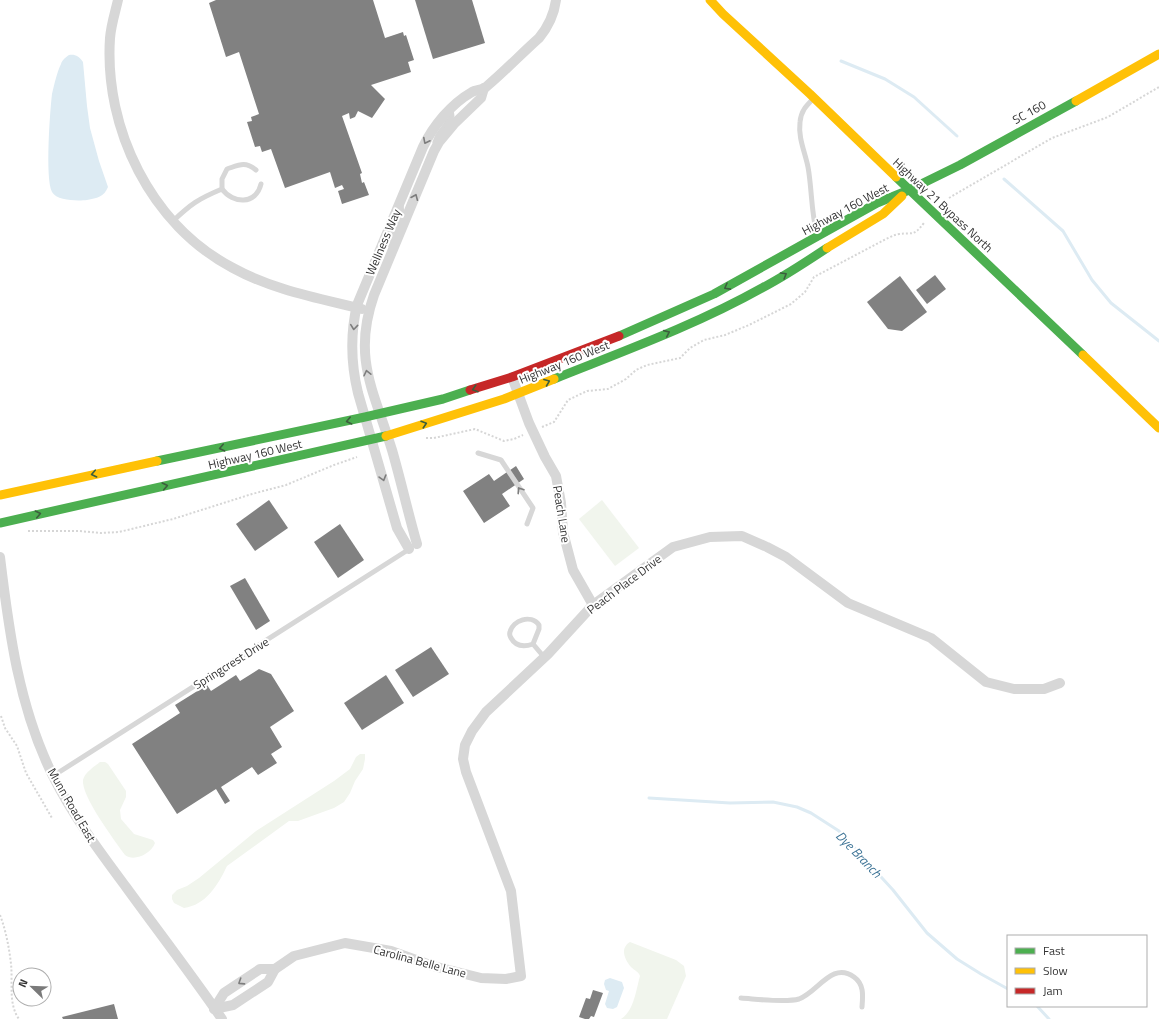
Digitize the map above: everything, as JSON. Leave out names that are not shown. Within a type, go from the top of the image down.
[{"type":"main road","name":"Highway 21 Bypass North","points":[[710,0],[1159,428]]},
{"type":"main road","name":"SC 160","points":[[910,190],[960,165],[1159,54]]},
{"type":"main road","name":"Highway 160 West","points":[[0,495],[366,422],[380,414],[443,399],[512,378],[597,345],[714,294],[877,203],[910,190]]},
{"type":"main road","name":"Highway 160 West","points":[[0,523],[372,440],[518,394],[648,342],[719,310],[763,288],[883,214],[910,190]]},
{"type":"street","points":[[118,0],[110,44],[110,77],[116,113],[133,160],[145,184],[173,222],[192,240],[233,269],[267,284],[286,290],[369,311]]},
{"type":"street","name":"Wellness Way","points":[[366,422],[354,378],[352,360],[353,329],[356,308],[362,290],[414,168],[430,133],[452,109],[472,92],[484,88],[539,38],[554,12],[556,0]]},
{"type":"street","name":"Wellness Way","points":[[387,436],[371,389],[366,368],[364,352],[369,311],[434,151],[439,142],[454,124],[481,98],[484,88]]},
{"type":"street","points":[[414,168],[425,171]]},
{"type":"street","name":"Peach Lane","points":[[512,378],[532,431],[556,476],[561,503],[563,532],[573,570],[593,605]]},
{"type":"street","points":[[366,422],[398,528],[413,547]]},
{"type":"street","points":[[387,436],[413,547]]},
{"type":"street","name":"Peach Place Drive","points":[[522,976],[511,891],[466,772],[463,759],[465,745],[472,731],[486,712],[544,657],[593,605],[673,547],[710,537],[742,536],[786,556],[848,603],[931,638],[986,682],[1014,689],[1044,689],[1060,683]]},
{"type":"street","name":"Munn Road East","points":[[0,557],[15,662],[38,741],[53,776],[80,823],[222,1019]]},
{"type":"street","name":"Carolina Belle Lane","points":[[214,1009],[233,1005],[268,982],[275,969],[294,956],[345,943],[391,951],[432,966],[481,978],[506,979],[522,976]]},
{"type":"street","name":"Carolina Belle Lane","points":[[214,1009],[224,993],[260,969],[275,969]]},
{"type":"lane","points":[[814,98],[804,108],[800,121],[799,133],[808,167],[813,218],[817,237]]},
{"type":"lane","points":[[434,151],[435,142],[438,135],[452,116],[452,109]]},
{"type":"lane","points":[[256,170],[250,165],[242,164],[227,169],[222,179],[222,189],[226,196],[234,200],[242,201],[253,197],[259,192],[261,184]]},
{"type":"lane","points":[[173,222],[190,204],[202,197],[222,189]]},
{"type":"lane","points":[[388,262],[392,238],[402,215],[400,201]]},
{"type":"lane","points":[[478,453],[501,460],[533,508],[527,524]]},
{"type":"lane","name":"Springcrest Drive","points":[[53,776],[413,547]]},
{"type":"lane","points":[[527,618],[533,619],[539,625],[539,629],[533,644],[523,646],[519,645],[515,643],[509,635],[515,625],[527,618]]},
{"type":"lane","points":[[533,644],[544,657]]},
{"type":"lane","points":[[741,998],[786,1000],[799,999],[821,984],[831,974],[839,972],[848,973],[856,978],[861,985],[863,992],[862,1007]]},
{"type":"path","points":[[948,198],[1052,138],[1108,117],[1159,87]]},
{"type":"path","points":[[422,438],[434,438],[475,429],[504,441],[514,439],[554,422],[568,400],[588,391],[608,389],[626,379],[636,370],[647,365],[680,358],[690,348],[704,340],[725,335],[749,325],[791,304],[805,292],[814,277],[886,239],[898,234],[911,234],[920,229],[924,223]]},
{"type":"path","points":[[24,532],[43,530],[101,533],[119,532],[173,519],[244,496],[286,485],[334,465],[357,458],[357,454]]},
{"type":"path","points":[[1,716],[5,728],[19,750],[26,773],[52,818]]},
{"type":"path","points":[[0,916],[5,928],[9,946],[13,1010],[18,1019]]},
{"type":"shaded area","points":[[69,55],[77,56],[83,62],[90,128],[108,187],[102,195],[97,198],[87,200],[63,199],[58,197],[52,192],[50,184],[48,159],[52,94],[62,63]]},
{"type":"shaded area","points":[[602,500],[639,548],[615,566],[579,519]]},
{"type":"shaded area","points":[[360,754],[365,754],[363,769],[344,802],[334,808],[298,821],[289,821],[227,866],[215,887],[199,903],[184,908],[174,903],[172,895],[177,890],[187,886],[199,878],[256,831],[334,781],[350,769],[356,757]]},
{"type":"shaded area","points":[[100,762],[105,762],[108,764],[126,791],[126,797],[120,810],[121,819],[134,834],[153,840],[155,843],[150,850],[142,856],[133,858],[125,855],[87,796],[84,787],[84,777]]},
{"type":"shaded area","points":[[630,942],[676,960],[684,966],[686,976],[667,1019],[621,1019],[632,1006],[640,976],[626,961],[624,950]]},
{"type":"shaded area","points":[[610,978],[622,982],[624,988],[617,1007],[613,1009],[607,1008],[605,1004],[609,991],[606,990],[604,984],[605,980]]},
{"type":"building","points":[[216,0],[373,0],[385,38],[403,32],[404,36],[406,35],[414,60],[408,62],[411,72],[371,85],[385,99],[372,118],[358,111],[355,117],[350,119],[349,113],[342,116],[362,173],[360,174],[362,183],[364,182],[369,195],[342,204],[338,191],[344,189],[342,185],[335,188],[330,172],[285,188],[271,149],[262,152],[260,146],[255,147],[247,122],[252,121],[251,117],[259,114],[239,52],[226,57],[209,3]]},
{"type":"building","points":[[415,0],[472,0],[485,43],[433,59]]},
{"type":"building","points":[[935,275],[946,289],[927,304],[916,290]]},
{"type":"building","points":[[900,276],[927,312],[902,331],[888,329],[867,302]]},
{"type":"building","points":[[516,466],[524,479],[502,494],[510,506],[484,523],[463,491],[489,474],[494,481]]},
{"type":"building","points":[[269,500],[288,528],[255,551],[236,524]]},
{"type":"building","points":[[340,524],[364,560],[338,578],[314,542]]},
{"type":"building","points":[[245,578],[270,621],[256,630],[230,586]]},
{"type":"building","points":[[431,647],[449,674],[413,697],[395,670]]},
{"type":"building","points":[[259,669],[271,674],[294,711],[270,727],[282,747],[271,754],[277,763],[258,775],[252,767],[221,787],[230,801],[225,804],[216,789],[177,814],[132,744],[180,713],[175,705],[207,685],[211,691],[236,675],[240,681]]},
{"type":"building","points":[[386,675],[404,703],[362,730],[344,703]]},
{"type":"building","points":[[593,990],[603,993],[594,1017],[591,1016],[589,1019],[585,1019],[579,1017],[586,998],[590,999]]},
{"type":"building","points":[[114,1004],[118,1019],[63,1019],[62,1017]]},
{"type":"waterway","points":[[841,61],[885,79],[914,97],[957,136]]},
{"type":"waterway","points":[[1004,179],[1063,231],[1092,280],[1111,303],[1159,341]]},
{"type":"waterway","name":"Dye Branch","points":[[649,798],[730,803],[773,802],[797,807],[811,813],[839,831],[893,890],[927,933],[957,959],[1007,988]]},
{"type":"waterway","name":"Dye Branch","points":[[1038,1007],[1049,1019]]},
{"type":"traffic: fast","points":[[619,336],[714,294],[877,203],[909,190],[960,165],[1076,101]]},
{"type":"traffic: fast","points":[[896,177],[1083,355]]},
{"type":"traffic: fast","points":[[554,379],[660,337],[712,314],[779,279],[827,248]]},
{"type":"traffic: fast","points":[[157,461],[365,417],[443,399],[470,390]]},
{"type":"traffic: fast","points":[[0,523],[386,436]]},
{"type":"traffic: slow","points":[[710,0],[896,177]]},
{"type":"traffic: slow","points":[[1076,101],[1159,54]]},
{"type":"traffic: slow","points":[[827,248],[883,214],[902,196]]},
{"type":"traffic: slow","points":[[1083,355],[1159,428]]},
{"type":"traffic: slow","points":[[386,436],[504,399],[554,379]]},
{"type":"traffic: slow","points":[[0,495],[157,461]]},
{"type":"traffic: jam","points":[[470,390],[512,377],[619,336]]}]
